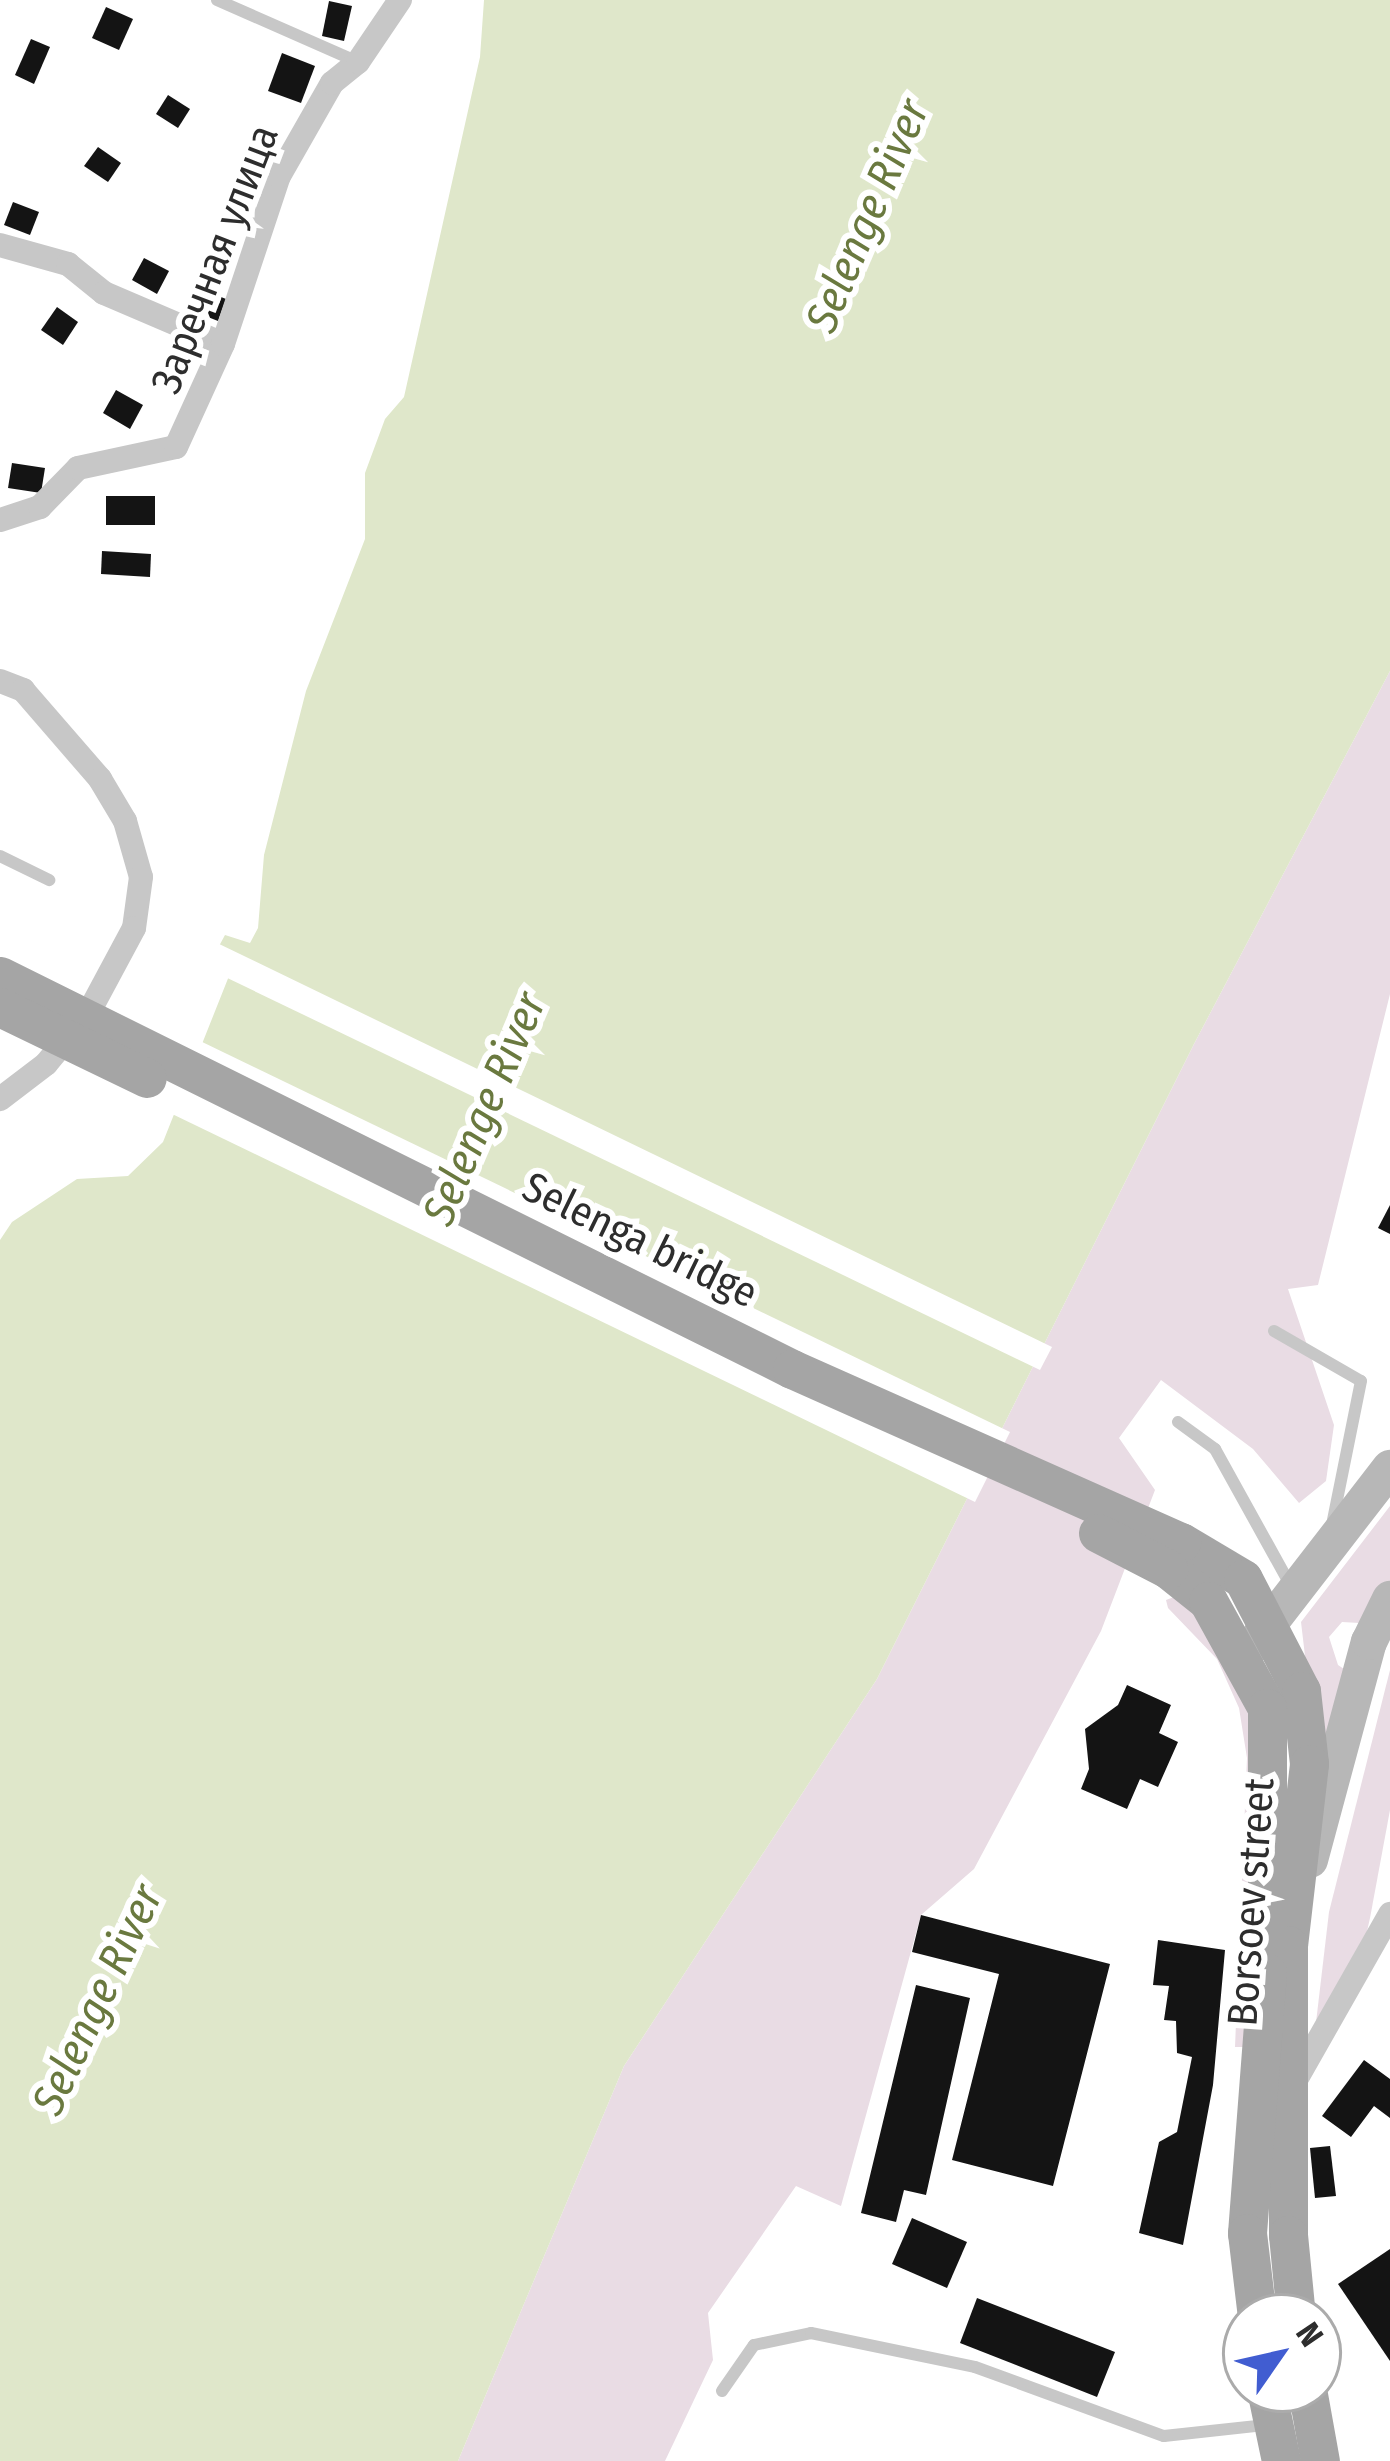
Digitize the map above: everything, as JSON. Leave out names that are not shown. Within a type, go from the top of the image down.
[{"type":"main road","name":"Selenga bridge","points":[[0,976],[1175,1556]]},
{"type":"main road","name":"Selenga bridge","points":[[0,1007],[1175,1556]]},
{"type":"main road","name":"Borsoev street","points":[[1175,1556],[1243,1579],[1281,1603],[1301,1691],[1309,1764],[1288,1945],[1288,2235],[1294,2293]]},
{"type":"main road","name":"Borsoev street","points":[[1175,1556],[1246,1657],[1267,1708],[1271,1775],[1247,2233],[1254,2293]]},
{"type":"main road","points":[[1311,2413],[1320,2461]]},
{"type":"street","name":"Заречная улица","points":[[0,520],[40,507],[78,468],[176,447],[223,344],[280,176],[332,83],[358,62],[400,0]]},
{"type":"street","points":[[0,244],[68,264],[104,293],[223,344]]},
{"type":"street","points":[[0,1099],[46,1064],[89,1012],[134,928],[141,877],[125,820],[100,779],[12,686]]},
{"type":"street","points":[[1246,1657],[1329,1538],[1390,1468]]},
{"type":"street","points":[[1288,1945],[1369,1642],[1390,1599]]},
{"type":"street","points":[[1291,2086],[1384,1939],[1390,1914]]},
{"type":"lane","points":[[217,0],[358,62]]},
{"type":"lane","points":[[0,856],[50,880]]},
{"type":"lane","points":[[1274,1331],[1360,1382],[1329,1538]]},
{"type":"lane","points":[[1178,1422],[1215,1449],[1281,1603]]},
{"type":"lane","points":[[722,2391],[754,2345],[811,2332],[976,2367],[1164,2437],[1215,2425],[1274,2425]]},
{"type":"shaded area","points":[[1390,671],[1390,994],[1318,1285],[1288,1289],[1334,1425],[1326,1481],[1299,1503],[1253,1449],[1161,1380],[1119,1438],[1155,1490],[1101,1631],[974,1869],[921,1915],[841,2206],[796,2186],[708,2313],[713,2360],[665,2461],[458,2461],[624,2066],[877,1679],[1194,1044]]},
{"type":"shaded area","points":[[1390,1506],[1390,1599],[1377,1624],[1342,1622],[1329,1637],[1338,1665],[1359,1679],[1324,1817],[1301,1622]]},
{"type":"shaded area","points":[[1174,1597],[1217,1634],[1265,1751],[1245,2047],[1235,2047],[1247,1758],[1239,1708],[1217,1659],[1168,1608],[1166,1600]]},
{"type":"shaded area","points":[[1390,1670],[1390,1810],[1370,1918],[1357,1976],[1315,2031],[1329,1912]]},
{"type":"water","name":"Selenge River","points":[[484,0],[1390,0],[1390,671],[1194,1044],[877,1679],[624,2066],[458,2461],[0,2461],[0,1240],[12,1222],[77,1179],[128,1176],[163,1142],[229,976],[212,959],[225,935],[250,943],[258,928],[264,855],[306,691],[365,539],[365,473],[385,419],[404,397],[480,57]]},
{"type":"pier","points":[[215,942],[1052,1347],[1040,1370],[219,974],[206,960]]},
{"type":"pier","points":[[196,1039],[1010,1432],[975,1502],[168,1112]]},
{"type":"building","points":[[329,1],[352,6],[344,41],[322,36]]},
{"type":"building","points":[[106,7],[133,19],[119,50],[92,38]]},
{"type":"building","points":[[31,39],[50,47],[34,84],[15,75]]},
{"type":"building","points":[[282,53],[315,66],[301,103],[268,91]]},
{"type":"building","points":[[168,95],[190,109],[178,128],[156,114]]},
{"type":"building","points":[[98,147],[121,163],[108,182],[84,166]]},
{"type":"building","points":[[13,202],[39,212],[30,235],[4,225]]},
{"type":"building","points":[[144,258],[169,271],[157,294],[132,280]]},
{"type":"building","points":[[194,286],[226,299],[218,321],[185,308]]},
{"type":"building","points":[[57,307],[78,322],[63,345],[41,330]]},
{"type":"building","points":[[116,390],[143,405],[130,429],[103,413]]},
{"type":"building","points":[[12,463],[45,468],[41,493],[8,488]]},
{"type":"building","points":[[106,496],[155,496],[155,525],[106,525]]},
{"type":"building","points":[[102,551],[151,554],[150,577],[101,574]]},
{"type":"building","points":[[1390,1205],[1390,1234],[1378,1228]]},
{"type":"building","points":[[1127,1685],[1171,1705],[1159,1733],[1178,1742],[1158,1787],[1140,1779],[1127,1809],[1081,1789],[1089,1769],[1085,1729],[1118,1705]]},
{"type":"building","points":[[921,1915],[1110,1964],[1053,2186],[952,2160],[999,1974],[912,1952]]},
{"type":"building","points":[[1158,1940],[1225,1950],[1213,2085],[1183,2245],[1139,2233],[1159,2142],[1177,2132],[1192,2057],[1177,2053],[1176,2021],[1164,2020],[1169,1986],[1153,1985]]},
{"type":"building","points":[[916,1985],[970,1998],[926,2195],[904,2190],[896,2222],[861,2213]]},
{"type":"building","points":[[1364,2060],[1390,2079],[1390,2118],[1374,2106],[1351,2137],[1322,2116]]},
{"type":"building","points":[[1330,2146],[1336,2196],[1315,2198],[1310,2148]]},
{"type":"building","points":[[912,2218],[967,2242],[947,2288],[892,2264]]},
{"type":"building","points":[[1390,2249],[1390,2361],[1338,2284]]},
{"type":"building","points":[[977,2298],[1115,2352],[1097,2397],[960,2343]]}]
